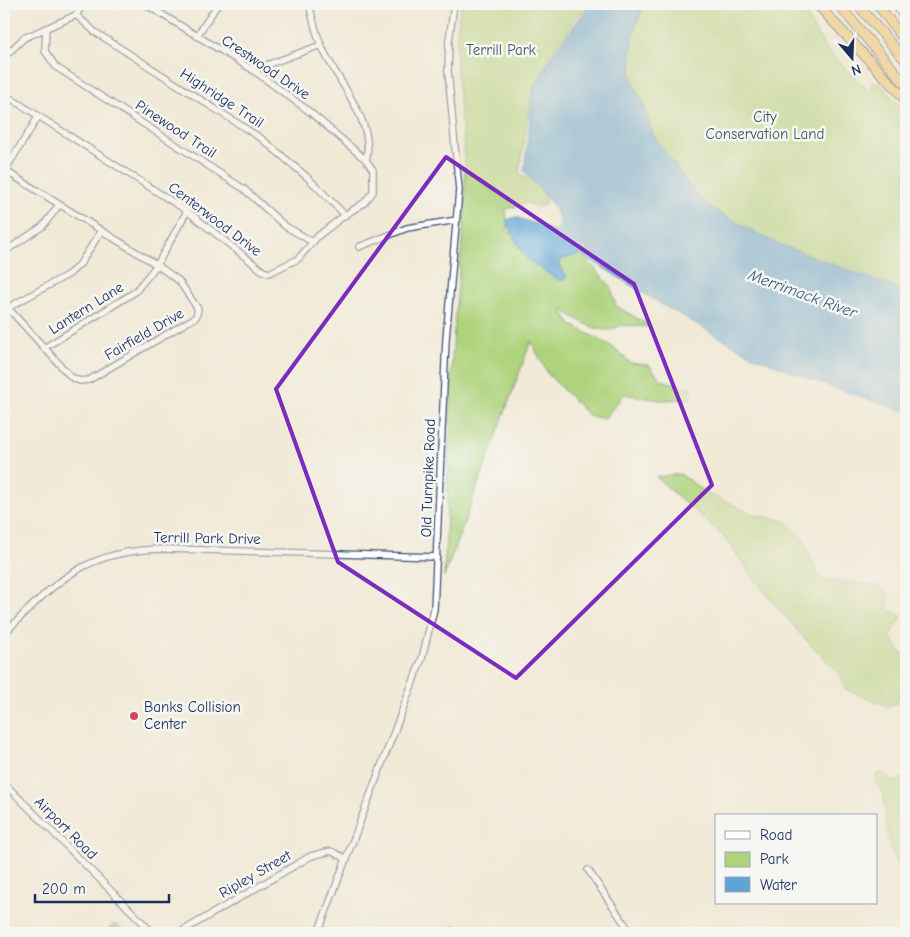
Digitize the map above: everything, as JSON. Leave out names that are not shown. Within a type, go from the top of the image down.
[{"type":"highway","points":[[811,4],[856,45]]},
{"type":"highway","points":[[817,4],[906,100]]},
{"type":"highway","points":[[838,4],[906,85]]},
{"type":"highway","points":[[857,4],[906,61]]},
{"type":"highway","points":[[879,5],[906,42]]},
{"type":"street","points":[[4,57],[24,38],[76,14],[83,4]]},
{"type":"street","name":"Crestwood Drive","points":[[145,4],[253,70],[310,112],[366,160]]},
{"type":"street","points":[[197,36],[218,4]]},
{"type":"street","name":"Old Turnpike Road","points":[[318,933],[422,658],[434,609],[438,557],[446,339],[456,220],[457,154],[448,67],[454,4]]},
{"type":"street","points":[[894,4],[906,21]]},
{"type":"street","name":"Centerwood Drive","points":[[4,94],[187,211],[263,271],[269,273],[298,259],[312,242],[344,215],[364,204],[373,192],[373,170],[366,160],[368,150],[361,116],[321,44],[310,8]]},
{"type":"street","name":"Highridge Trail","points":[[76,14],[94,32],[262,139],[307,177],[344,215]]},
{"type":"street","name":"Pinewood Trail","points":[[46,28],[45,51],[56,66],[244,189],[290,229],[312,242]]},
{"type":"street","points":[[253,70],[321,44]]},
{"type":"street","points":[[4,171],[38,117]]},
{"type":"street","name":"Fairfield Drive","points":[[4,171],[157,265],[179,281],[198,309],[196,318],[89,380],[80,381],[71,377],[6,309]]},
{"type":"street","points":[[4,252],[43,226],[59,206]]},
{"type":"street","name":"Lantern Lane","points":[[44,348],[126,300],[135,292],[157,265],[187,211]]},
{"type":"street","points":[[359,247],[406,228],[456,220]]},
{"type":"street","points":[[6,309],[68,274],[80,264],[101,231]]},
{"type":"street","name":"Terrill Park Drive","points":[[4,634],[58,582],[98,559],[128,551],[169,549],[438,557]]},
{"type":"street","name":"Airport Road","points":[[4,783],[153,933]]},
{"type":"street","name":"Ripley Street","points":[[178,933],[311,856],[331,851],[347,859]]},
{"type":"street","points":[[588,870],[632,933]]},
{"type":"highlighted area","points":[[446,157],[634,284],[712,485],[516,678],[338,562],[276,389]]},
{"type":"green space","name":"Terrill Park","points":[[461,4],[587,4],[553,52],[532,90],[519,173],[524,178],[532,176],[546,198],[545,204],[538,207],[527,203],[506,209],[508,230],[513,235],[524,257],[561,281],[566,275],[560,266],[560,260],[582,254],[611,287],[616,306],[652,327],[621,325],[614,329],[598,329],[561,309],[570,324],[611,346],[631,363],[649,365],[661,380],[692,388],[692,399],[659,400],[624,394],[604,419],[588,415],[548,374],[531,341],[444,577],[452,362],[465,192],[465,168],[456,51]]},
{"type":"green space","name":"City Conservation Land","points":[[645,4],[794,4],[806,15],[826,49],[872,94],[872,80],[881,85],[906,112],[906,294],[866,277],[802,255],[750,232],[703,201],[683,182],[664,157],[647,124],[645,109],[626,64],[629,41]]},
{"type":"green space","points":[[680,474],[707,493],[753,514],[786,521],[802,538],[821,579],[878,586],[887,592],[888,609],[902,616],[890,636],[900,652],[906,656],[906,690],[902,688],[896,704],[887,706],[845,689],[840,674],[801,635],[760,586],[723,536],[656,477]]},
{"type":"green space","points":[[884,772],[895,782],[906,776],[906,892],[888,839],[883,793],[875,782],[876,774]]},
{"type":"water","name":"Merrimack River","points":[[590,4],[647,4],[640,13],[632,43],[631,68],[633,83],[641,99],[654,136],[699,198],[719,213],[774,242],[906,292],[906,412],[820,383],[753,356],[659,303],[582,254],[560,260],[559,266],[566,275],[566,279],[561,281],[539,268],[526,257],[506,220],[516,217],[553,230],[560,227],[559,219],[552,204],[524,171],[533,90],[554,53]]},
{"type":"taxiway","points":[[112,933],[115,930],[119,933]]},
{"type":"place","name":"Banks Collision Center","points":[[134,716]]}]
